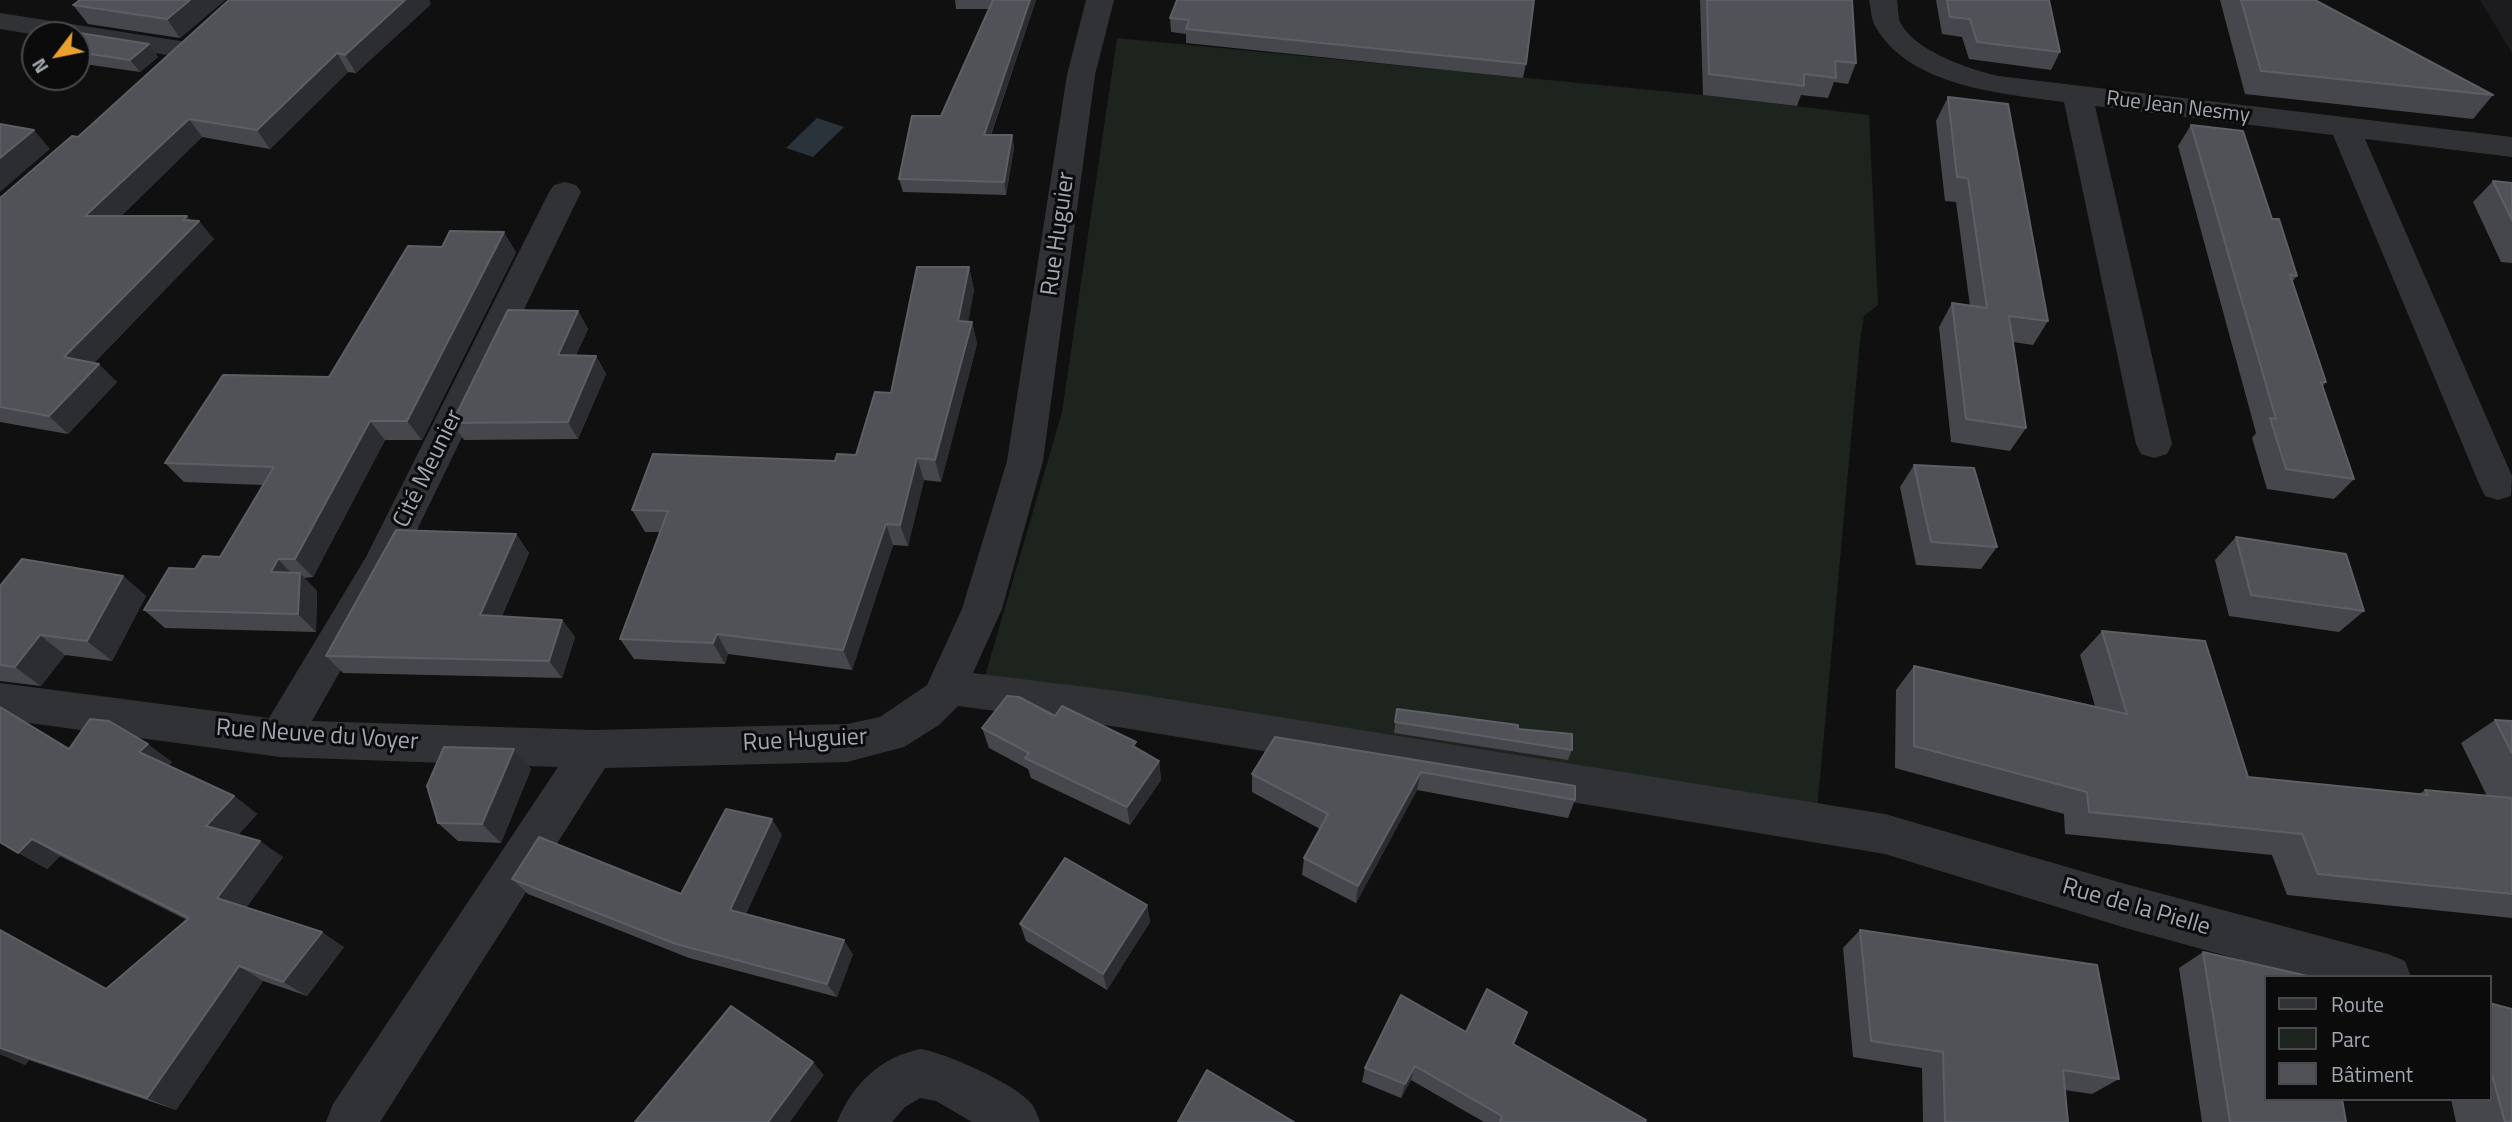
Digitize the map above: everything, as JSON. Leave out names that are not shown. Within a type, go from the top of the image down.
[{"type":"street","name":"Rue Huguier","points":[[593,749],[847,744],[888,734],[924,712],[942,697],[982,609],[1026,461],[1081,75],[1100,0]]},
{"type":"street","name":"Rue Jean Nesmy","points":[[1883,0],[1887,24],[1906,44],[1931,63],[1955,74],[1998,85],[2078,97],[2512,147]]},
{"type":"street","points":[[0,21],[196,42],[156,77]]},
{"type":"street","points":[[2078,97],[2154,444]]},
{"type":"street","points":[[2345,127],[2498,486]]},
{"type":"street","name":"Cité Meunier","points":[[280,738],[380,567],[565,192]]},
{"type":"street","name":"Rue de la Pielle","points":[[947,687],[1118,709],[1885,834],[2130,907],[2381,975]]},
{"type":"street","name":"Rue Neuve du Voyer","points":[[0,701],[280,738],[593,749]]},
{"type":"street","points":[[351,1122],[593,749]]},
{"type":"street","points":[[862,1122],[880,1096],[909,1074],[943,1076],[1015,1122]]},
{"type":"shaded area","points":[[2480,0],[2512,0],[2512,53]]},
{"type":"shaded area","points":[[817,118],[844,127],[813,157],[786,148]]},
{"type":"green space","points":[[1117,38],[1703,95],[1869,115],[1878,305],[1864,316],[1860,341],[1817,811],[985,676],[1062,412]]},
{"type":"building","points":[[80,0],[190,0],[167,19],[73,5]]},
{"type":"building","points":[[229,0],[405,0],[345,55],[337,53],[257,130],[189,119],[85,216],[187,216],[183,220],[199,221],[64,357],[99,364],[49,416],[0,407],[0,198],[72,136],[78,137]]},
{"type":"building","points":[[993,0],[1030,0],[984,135],[1012,135],[1004,182],[899,179],[912,116],[941,116]]},
{"type":"building","points":[[1177,0],[1534,0],[1526,64],[1186,29],[1189,20],[1170,18]]},
{"type":"building","points":[[1707,0],[1852,0],[1856,63],[1835,61],[1836,78],[1804,74],[1804,86],[1709,74]]},
{"type":"building","points":[[1947,0],[2049,0],[2060,52],[1977,42],[1970,19],[1950,17]]},
{"type":"building","points":[[2241,0],[2315,0],[2493,95],[2261,71]]},
{"type":"building","points":[[91,35],[149,44],[130,60],[91,54]]},
{"type":"building","points":[[1948,97],[2008,104],[2048,321],[2009,316],[2026,428],[1966,419],[1952,303],[1987,308],[1968,178],[1957,177]]},
{"type":"building","points":[[0,124],[34,130],[0,158]]},
{"type":"building","points":[[2191,125],[2243,131],[2272,219],[2279,219],[2297,276],[2290,275],[2326,382],[2321,382],[2354,479],[2286,469],[2270,418],[2276,419]]},
{"type":"building","points":[[2493,181],[2512,183],[2512,220]]},
{"type":"building","points":[[450,231],[504,232],[407,421],[370,421],[295,559],[278,559],[271,572],[300,573],[298,614],[144,610],[169,568],[195,569],[203,556],[220,557],[274,467],[165,463],[223,375],[329,377],[408,246],[442,247]]},
{"type":"building","points":[[917,267],[969,267],[958,321],[972,322],[935,460],[917,458],[900,525],[886,524],[843,650],[717,634],[713,643],[620,639],[668,511],[632,510],[653,454],[835,461],[837,454],[856,455],[875,392],[891,393]]},
{"type":"building","points":[[508,310],[578,311],[558,355],[596,356],[568,422],[452,423]]},
{"type":"building","points":[[1914,465],[1974,468],[1997,547],[1931,542]]},
{"type":"building","points":[[396,530],[516,534],[480,615],[562,620],[549,661],[326,656]]},
{"type":"building","points":[[2236,537],[2346,554],[2364,611],[2251,595]]},
{"type":"building","points":[[22,559],[123,576],[87,641],[40,635],[15,667],[0,665],[0,586]]},
{"type":"building","points":[[2102,631],[2205,641],[2248,777],[2428,795],[2425,790],[2512,798],[2512,894],[2318,874],[2302,834],[2089,812],[2087,792],[1914,746],[1914,666],[2127,714]]},
{"type":"building","points":[[1007,696],[1019,697],[1055,716],[1062,706],[1136,742],[1133,746],[1159,761],[1127,807],[1025,758],[1029,753],[982,728]]},
{"type":"building","points":[[0,707],[69,749],[90,719],[109,721],[148,744],[139,752],[234,796],[206,826],[260,841],[217,898],[322,932],[283,982],[239,966],[147,1098],[0,1048],[0,930],[106,989],[189,918],[32,839],[18,853],[0,842]]},
{"type":"building","points":[[1397,709],[1518,725],[1518,729],[1572,734],[1572,750],[1395,722]]},
{"type":"building","points":[[2495,720],[2512,721],[2512,753]]},
{"type":"building","points":[[1275,737],[1575,786],[1575,800],[1421,772],[1358,886],[1304,858],[1328,814],[1252,774]]},
{"type":"building","points":[[444,747],[514,749],[482,824],[438,823],[427,786]]},
{"type":"building","points":[[726,809],[772,819],[730,910],[844,940],[827,984],[676,944],[512,879],[539,837],[681,894]]},
{"type":"building","points":[[1065,858],[1147,905],[1103,974],[1020,924]]},
{"type":"building","points":[[1860,930],[2097,965],[2119,1079],[2063,1070],[2068,1122],[1945,1122],[1943,1052],[1871,1041]]},
{"type":"building","points":[[2203,952],[2303,975],[2264,975],[2264,1101],[2342,1101],[2346,1122],[2230,1122]]},
{"type":"building","points":[[1487,989],[1527,1012],[1513,1044],[1646,1120],[1645,1122],[1500,1122],[1502,1116],[1415,1066],[1405,1084],[1365,1068],[1401,995],[1466,1032]]},
{"type":"building","points":[[2491,1004],[2512,1009],[2512,1122],[2505,1122],[2491,1071]]},
{"type":"building","points":[[731,1006],[813,1062],[768,1122],[635,1122]]},
{"type":"building","points":[[1207,1070],[1294,1122],[1178,1122]]}]
